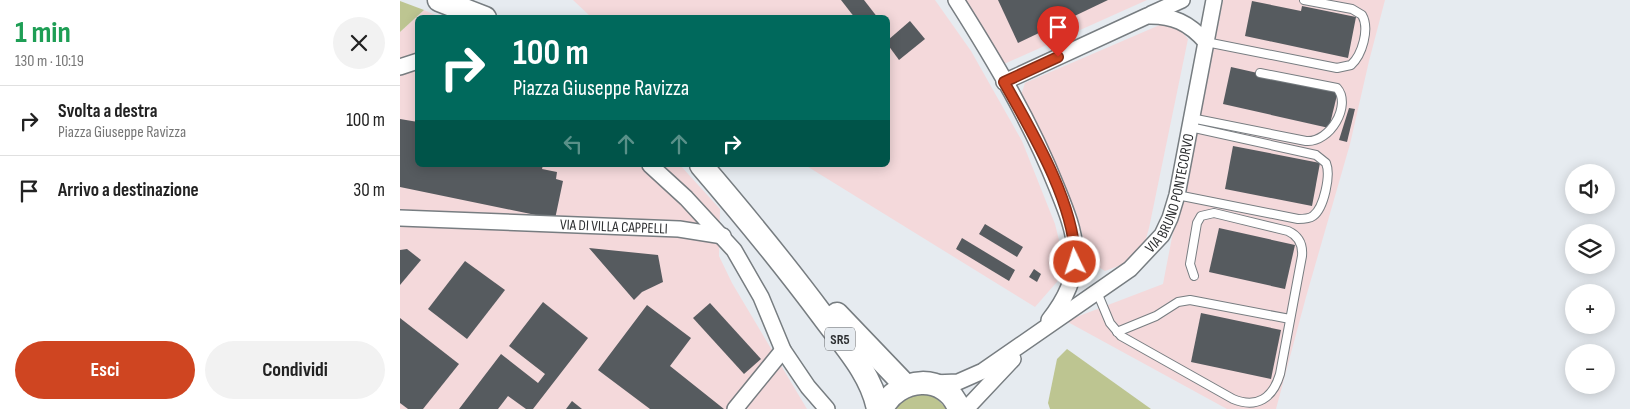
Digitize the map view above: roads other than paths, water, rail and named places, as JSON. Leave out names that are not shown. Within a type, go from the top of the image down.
[{"type":"main road","points":[[439,0],[476,15]]},
{"type":"main road","name":"SR5","points":[[703,167],[791,274],[860,365],[880,409]]},
{"type":"main road","name":"SR5","points":[[791,274],[836,312],[905,385],[888,398],[880,409]]},
{"type":"main road","points":[[905,385],[929,383],[950,394],[959,409]]},
{"type":"street","points":[[956,0],[1028,125],[1050,170],[1069,222],[1075,251],[1074,272],[1067,294],[1039,332]]},
{"type":"street","points":[[1004,82],[1182,0]]},
{"type":"street","name":"VIA BRUNO PONTECORVO","points":[[929,383],[945,384],[969,378],[1002,359],[1130,269],[1157,242],[1170,218],[1177,195],[1214,0]]},
{"type":"street","points":[[1147,16],[1164,15],[1184,22],[1206,42]]},
{"type":"street","points":[[400,67],[415,61]]},
{"type":"street","points":[[652,167],[686,198],[734,250],[761,297],[783,350],[808,387],[827,409]]},
{"type":"street","name":"VIA DI VILLA CAPPELLI","points":[[400,218],[679,229],[723,236]]},
{"type":"street","name":"VIA BRUNO PONTECORVO","points":[[966,409],[1039,332]]},
{"type":"street","points":[[735,409],[783,350]]},
{"type":"lane","points":[[1206,42],[1337,68],[1351,65],[1358,56],[1362,42],[1366,23],[1362,16],[1352,8],[1304,0]]},
{"type":"lane","points":[[1190,123],[1306,141],[1321,139],[1329,132],[1337,118],[1341,100],[1337,88],[1260,73]]},
{"type":"lane","points":[[1177,195],[1298,219],[1308,219],[1318,211],[1328,174],[1326,163],[1320,157],[1190,123]]},
{"type":"lane","points":[[1097,292],[1117,332],[1234,399],[1255,404],[1269,396],[1278,381],[1302,251],[1297,237],[1288,231],[1214,213],[1206,214],[1199,218],[1196,226],[1190,264],[1194,276]]},
{"type":"lane","points":[[1117,332],[1156,316],[1178,302],[1190,300],[1290,319]]}]
